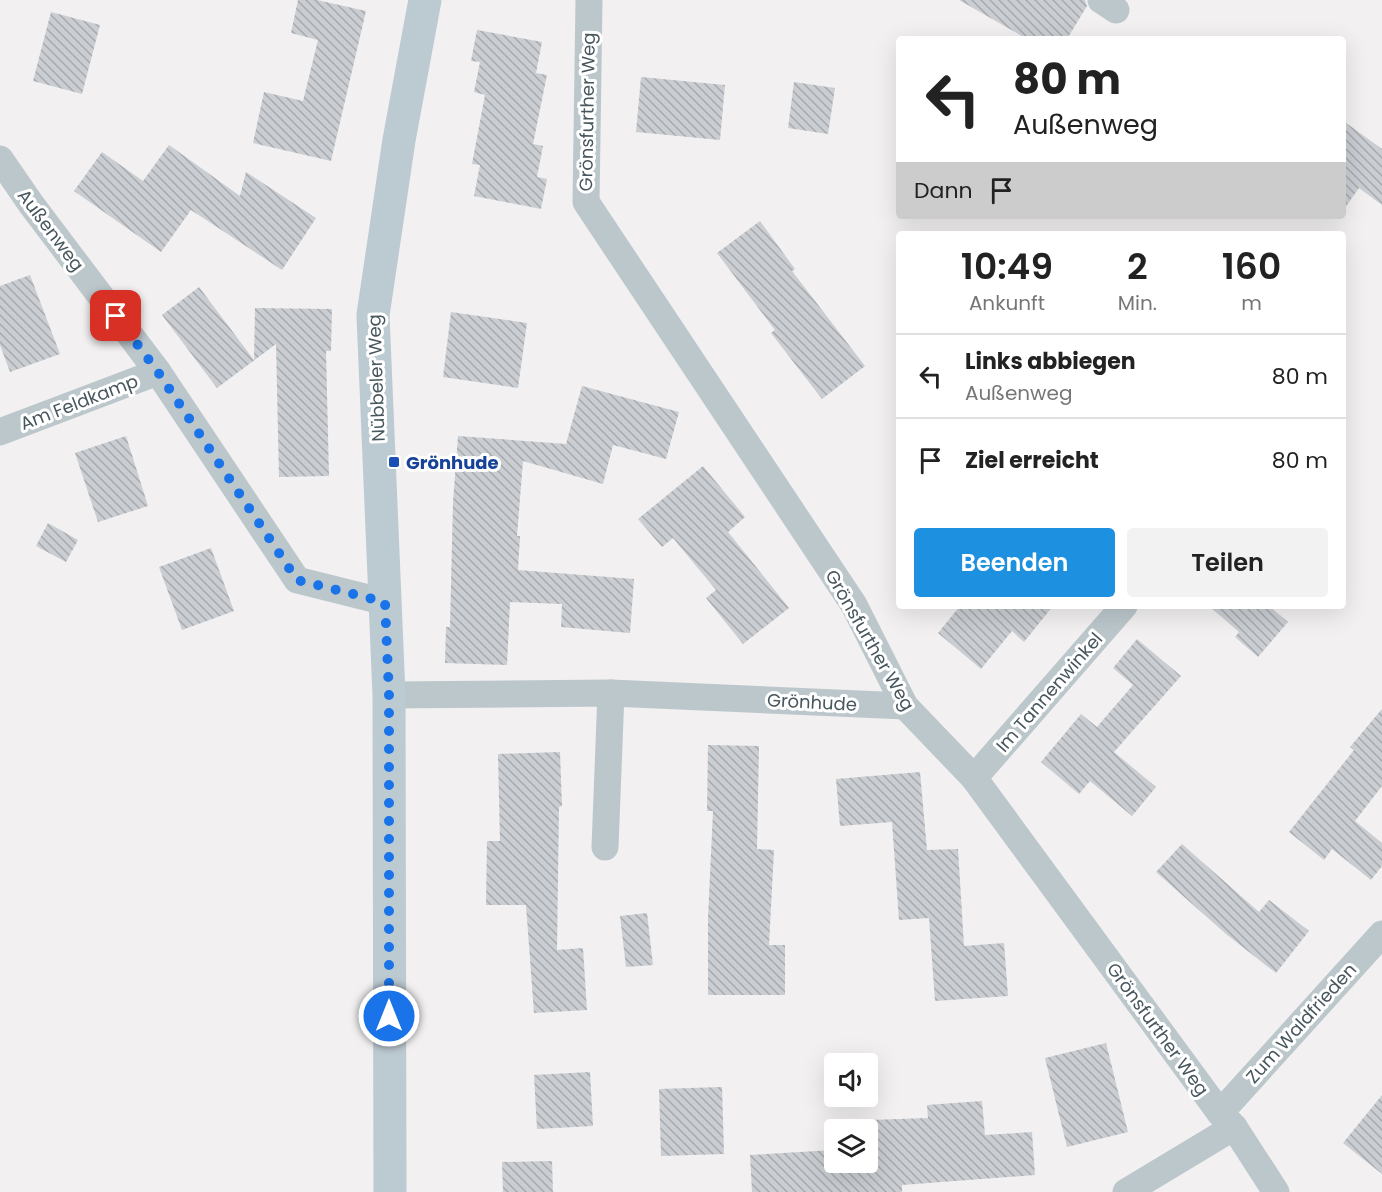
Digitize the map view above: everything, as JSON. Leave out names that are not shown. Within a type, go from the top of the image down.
[{"type":"street","name":"Nübbeler Weg","points":[[390,1192],[389,695],[373,315],[399,140],[425,0]]},
{"type":"street","name":"Grönsfurther Weg","points":[[589,0],[586,202],[854,605],[904,706],[974,778],[1227,1120],[1276,1192]]},
{"type":"street","name":"Außenweg","points":[[0,159],[31,204],[158,372],[297,580],[385,602]]},
{"type":"street","name":"Am Feldkamp","points":[[0,432],[158,372]]},
{"type":"street","name":"Im Tannenwinkel","points":[[974,778],[1121,609]]},
{"type":"street","name":"Grönhude","points":[[389,695],[611,693],[904,706]]},
{"type":"street","points":[[605,847],[611,693]]},
{"type":"street","name":"Zum Waldfrieden","points":[[1125,1192],[1227,1120],[1382,934]]},
{"type":"building","points":[[298,0],[317,0],[366,11],[331,161],[253,143],[264,92],[303,101],[318,40],[291,33]]},
{"type":"building","points":[[959,0],[1085,0],[1087,6],[1069,36],[1022,36]]},
{"type":"building","points":[[51,12],[100,25],[82,94],[33,81]]},
{"type":"building","points":[[477,30],[542,42],[536,73],[547,75],[533,144],[543,146],[537,177],[547,179],[541,209],[474,196],[480,165],[472,164],[485,95],[474,92],[480,62],[471,61]]},
{"type":"building","points":[[641,77],[725,85],[720,140],[636,132]]},
{"type":"building","points":[[794,82],[835,88],[828,134],[788,128]]},
{"type":"building","points":[[1346,123],[1382,149],[1382,205],[1359,188],[1346,206]]},
{"type":"building","points":[[169,145],[240,196],[246,172],[316,218],[282,270],[191,210],[161,252],[74,191],[102,152],[143,181]]},
{"type":"building","points":[[760,221],[795,269],[792,271],[865,366],[822,399],[771,333],[775,330],[717,253]]},
{"type":"building","points":[[30,275],[60,354],[10,372],[0,345],[0,286]]},
{"type":"building","points":[[199,287],[254,360],[255,308],[332,309],[331,351],[326,351],[329,476],[279,477],[276,344],[217,388],[162,315]]},
{"type":"building","points":[[451,312],[527,323],[518,388],[443,377]]},
{"type":"building","points":[[582,386],[679,412],[666,459],[613,445],[603,484],[523,461],[517,536],[520,536],[518,570],[634,579],[630,633],[561,627],[562,604],[510,602],[507,665],[445,663],[446,627],[450,627],[453,502],[458,436],[566,444]]},
{"type":"building","points":[[126,436],[148,506],[98,522],[75,453]]},
{"type":"building","points":[[703,466],[745,517],[728,532],[789,608],[743,644],[706,598],[716,590],[673,538],[662,547],[638,519]]},
{"type":"building","points":[[48,523],[78,540],[66,562],[36,546]]},
{"type":"building","points":[[211,548],[234,611],[182,630],[159,567]]},
{"type":"building","points":[[958,609],[1051,609],[1024,642],[1012,631],[981,669],[938,633]]},
{"type":"building","points":[[1212,609],[1273,609],[1288,622],[1258,657],[1235,637],[1239,632]]},
{"type":"building","points":[[1137,639],[1181,676],[1114,752],[1156,787],[1132,816],[1090,781],[1079,794],[1041,762],[1081,714],[1097,727],[1133,685],[1113,668]]},
{"type":"building","points":[[1382,709],[1382,786],[1355,821],[1382,843],[1382,866],[1371,880],[1332,849],[1324,860],[1289,832],[1354,750],[1350,747]]},
{"type":"building","points":[[708,745],[759,746],[757,849],[774,850],[769,945],[785,945],[785,995],[708,995],[708,918],[713,811],[707,811]]},
{"type":"building","points":[[560,752],[562,806],[559,807],[557,950],[583,948],[587,1010],[534,1013],[526,905],[486,905],[487,841],[500,841],[498,754]]},
{"type":"building","points":[[920,772],[927,850],[958,849],[964,946],[1004,943],[1008,996],[935,1001],[929,918],[899,920],[892,822],[840,826],[836,779]]},
{"type":"building","points":[[1182,844],[1259,912],[1269,900],[1309,931],[1276,973],[1226,934],[1156,872]]},
{"type":"building","points":[[647,913],[653,965],[626,967],[620,916]]},
{"type":"building","points":[[1106,1043],[1128,1132],[1067,1147],[1045,1058]]},
{"type":"building","points":[[590,1072],[593,1126],[537,1129],[534,1075]]},
{"type":"building","points":[[722,1087],[724,1154],[661,1156],[659,1089]]},
{"type":"building","points":[[1382,1095],[1382,1174],[1343,1143]]},
{"type":"building","points":[[982,1101],[985,1135],[1032,1132],[1035,1175],[902,1185],[902,1192],[752,1192],[750,1155],[824,1151],[824,1173],[878,1173],[878,1120],[928,1118],[927,1105]]},
{"type":"building","points":[[552,1161],[553,1192],[503,1192],[502,1162]]},
{"type":"place","name":"Grönhude","points":[[394,462]]},
{"type":"route","points":[[116,316],[158,372],[297,580],[385,602],[389,695],[389,1016]]}]
